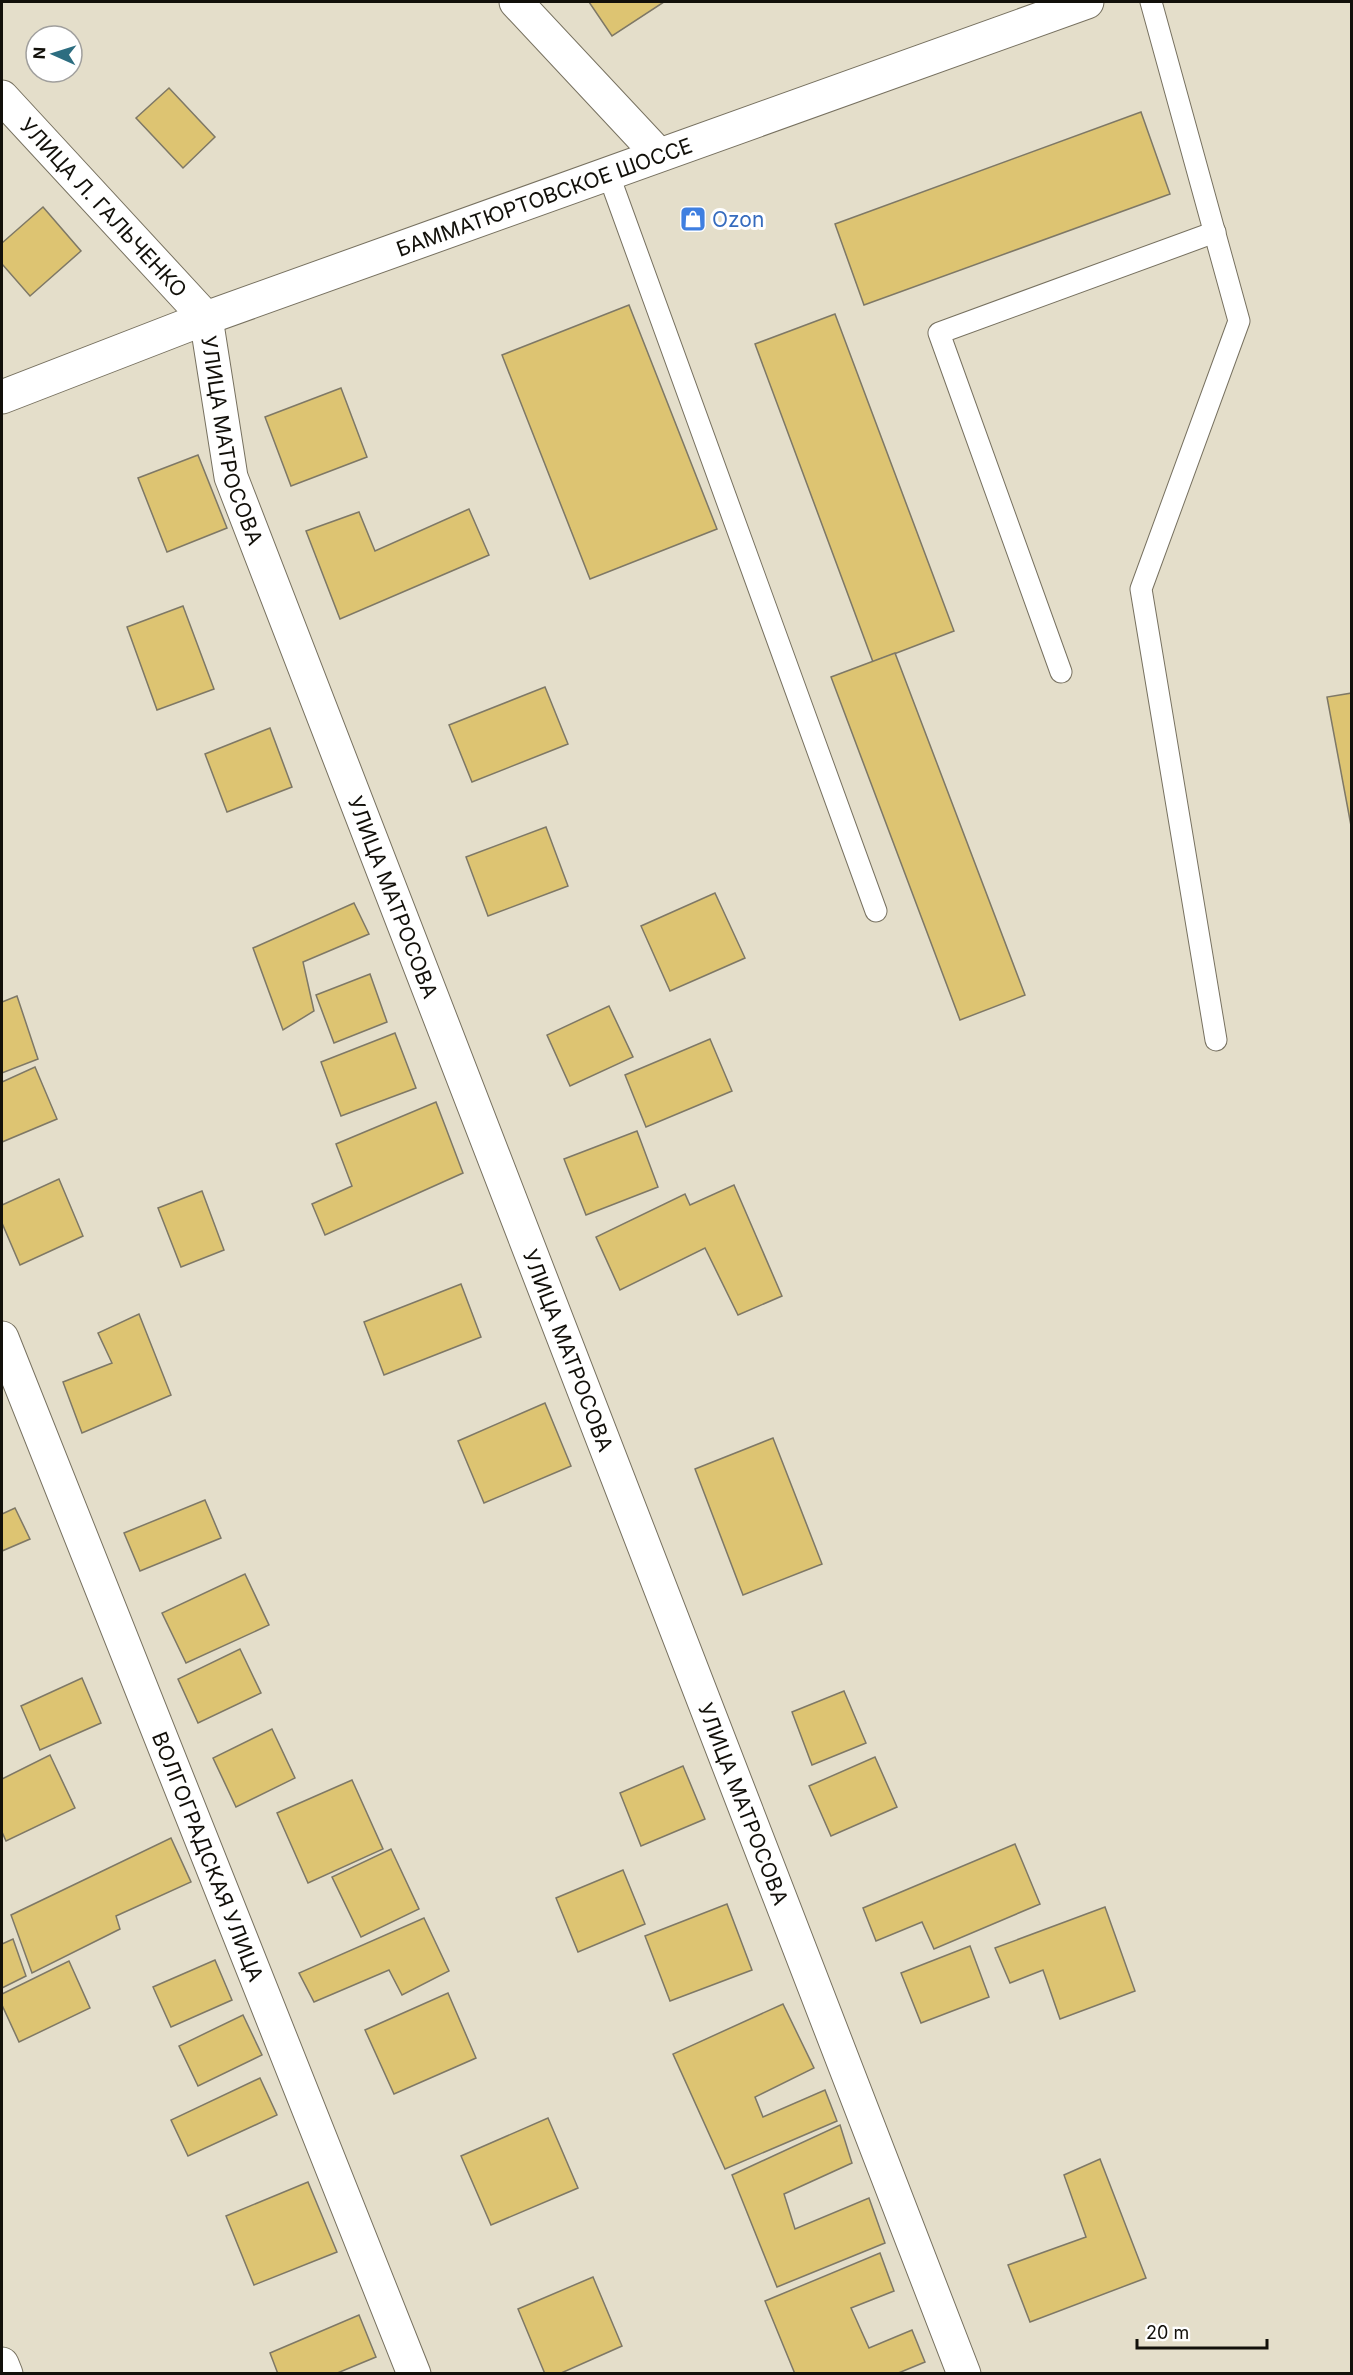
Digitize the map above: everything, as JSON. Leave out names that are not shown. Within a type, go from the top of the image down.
[{"type":"street","points":[[516,2],[658,154]]},
{"type":"street","name":"БАММАТЮРТОВСКОЕ ШОССЕ","points":[[2,397],[206,318],[1087,2]]},
{"type":"street","name":"УЛИЦА Л. ГАЛЬЧЕНКО","points":[[2,97],[206,318]]},
{"type":"street","name":"УЛИЦА МАТРОСОВА","points":[[206,318],[231,477],[964,2373]]},
{"type":"street","name":"ВОЛГОГРАДСКАЯ УЛИЦА","points":[[2,1338],[414,2373]]},
{"type":"street","points":[[2,2364],[6,2373]]},
{"type":"lane","points":[[1151,2],[1239,321],[1141,589],[1216,1040]]},
{"type":"lane","points":[[608,173],[876,911]]},
{"type":"lane","points":[[1061,672],[939,333],[1215,232]]},
{"type":"building","points":[[589,2],[664,2],[612,36]]},
{"type":"building","points":[[169,88],[215,137],[183,168],[136,118]]},
{"type":"building","points":[[1141,112],[1170,194],[864,305],[835,224]]},
{"type":"building","points":[[43,207],[81,251],[30,296],[2,264],[2,243]]},
{"type":"building","points":[[629,305],[717,529],[590,579],[502,355]]},
{"type":"building","points":[[835,314],[954,631],[873,662],[755,344]]},
{"type":"building","points":[[341,388],[367,457],[291,486],[265,417]]},
{"type":"building","points":[[198,455],[227,528],[167,552],[138,478]]},
{"type":"building","points":[[469,509],[489,555],[340,619],[306,531],[359,512],[375,551]]},
{"type":"building","points":[[183,606],[214,689],[157,710],[127,627]]},
{"type":"building","points":[[895,653],[1025,995],[960,1020],[831,677]]},
{"type":"building","points":[[545,687],[568,744],[472,782],[449,725]]},
{"type":"building","points":[[1352,693],[1352,831],[1327,697]]},
{"type":"building","points":[[270,728],[292,787],[227,812],[205,754]]},
{"type":"building","points":[[546,827],[568,886],[488,916],[466,857]]},
{"type":"building","points":[[715,893],[745,958],[670,991],[641,926]]},
{"type":"building","points":[[354,903],[369,934],[303,962],[314,1011],[283,1030],[253,948]]},
{"type":"building","points":[[370,974],[387,1022],[334,1043],[316,995]]},
{"type":"building","points":[[17,996],[38,1059],[2,1073],[2,1002]]},
{"type":"building","points":[[609,1006],[633,1057],[570,1086],[547,1035]]},
{"type":"building","points":[[395,1033],[416,1088],[341,1116],[321,1062]]},
{"type":"building","points":[[710,1039],[732,1091],[646,1127],[625,1075]]},
{"type":"building","points":[[35,1067],[57,1119],[2,1142],[2,1082]]},
{"type":"building","points":[[436,1102],[463,1173],[325,1235],[312,1204],[352,1186],[336,1144]]},
{"type":"building","points":[[637,1131],[658,1187],[586,1215],[564,1159]]},
{"type":"building","points":[[59,1179],[83,1236],[20,1265],[2,1223],[2,1205]]},
{"type":"building","points":[[734,1185],[782,1296],[738,1315],[705,1248],[620,1290],[596,1237],[685,1194],[690,1205]]},
{"type":"building","points":[[202,1191],[224,1250],[181,1267],[158,1208]]},
{"type":"building","points":[[461,1284],[481,1337],[384,1375],[364,1322]]},
{"type":"building","points":[[139,1314],[171,1395],[82,1433],[63,1382],[112,1363],[98,1333]]},
{"type":"building","points":[[545,1403],[571,1466],[484,1503],[458,1441]]},
{"type":"building","points":[[773,1438],[822,1564],[743,1595],[695,1469]]},
{"type":"building","points":[[205,1500],[221,1538],[140,1571],[124,1533]]},
{"type":"building","points":[[15,1508],[30,1539],[2,1551],[2,1514]]},
{"type":"building","points":[[245,1574],[269,1625],[186,1663],[162,1613]]},
{"type":"building","points":[[240,1649],[261,1693],[198,1723],[178,1679]]},
{"type":"building","points":[[82,1678],[101,1723],[40,1750],[21,1706]]},
{"type":"building","points":[[844,1691],[866,1743],[812,1765],[792,1712]]},
{"type":"building","points":[[272,1729],[295,1778],[236,1807],[213,1758]]},
{"type":"building","points":[[50,1755],[75,1808],[6,1841],[2,1832],[2,1779]]},
{"type":"building","points":[[875,1757],[897,1807],[831,1836],[809,1786]]},
{"type":"building","points":[[683,1766],[705,1819],[641,1846],[620,1793]]},
{"type":"building","points":[[352,1780],[383,1849],[308,1883],[277,1813]]},
{"type":"building","points":[[171,1838],[191,1882],[116,1916],[120,1929],[32,1973],[11,1915]]},
{"type":"building","points":[[1015,1844],[1040,1904],[934,1949],[922,1922],[876,1941],[863,1908]]},
{"type":"building","points":[[391,1849],[419,1909],[361,1937],[332,1877]]},
{"type":"building","points":[[623,1870],[645,1924],[578,1952],[556,1898]]},
{"type":"building","points":[[727,1904],[752,1970],[670,2001],[645,1936]]},
{"type":"building","points":[[1105,1907],[1135,1991],[1060,2019],[1043,1970],[1010,1983],[995,1948]]},
{"type":"building","points":[[424,1918],[449,1971],[402,1995],[389,1970],[314,2002],[299,1973]]},
{"type":"building","points":[[13,1939],[26,1976],[2,1988],[2,1944]]},
{"type":"building","points":[[970,1946],[989,1997],[921,2023],[901,1973]]},
{"type":"building","points":[[215,1960],[232,2000],[171,2027],[153,1987]]},
{"type":"building","points":[[69,1961],[90,2008],[19,2042],[2,2005],[2,1994]]},
{"type":"building","points":[[448,1993],[476,2058],[394,2094],[365,2030]]},
{"type":"building","points":[[783,2004],[814,2068],[755,2097],[763,2117],[825,2090],[837,2121],[725,2169],[673,2054]]},
{"type":"building","points":[[243,2015],[262,2055],[198,2086],[179,2046]]},
{"type":"building","points":[[260,2078],[277,2115],[188,2156],[171,2120]]},
{"type":"building","points":[[548,2118],[578,2188],[491,2225],[461,2156]]},
{"type":"building","points":[[840,2125],[852,2163],[784,2194],[795,2229],[869,2198],[885,2243],[777,2287],[732,2175]]},
{"type":"building","points":[[1100,2159],[1146,2278],[1030,2322],[1008,2265],[1086,2237],[1064,2175]]},
{"type":"building","points":[[308,2182],[337,2252],[254,2285],[226,2216]]},
{"type":"building","points":[[880,2253],[894,2291],[851,2308],[869,2348],[912,2330],[925,2362],[896,2374],[795,2374],[765,2301]]},
{"type":"building","points":[[593,2277],[622,2346],[559,2374],[545,2374],[518,2309]]},
{"type":"building","points":[[359,2315],[376,2357],[335,2374],[278,2374],[270,2353]]},
{"type":"place","name":"Ozon","points":[[693,219]]}]
